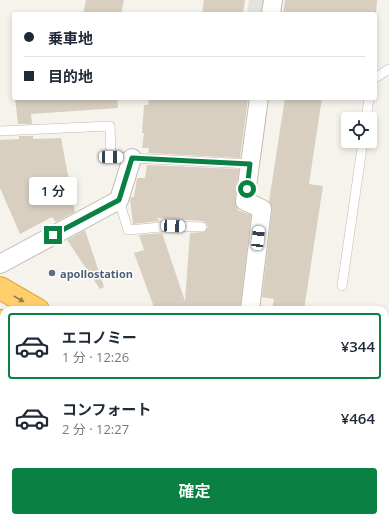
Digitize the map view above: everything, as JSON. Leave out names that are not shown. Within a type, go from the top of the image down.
[{"type":"highway","points":[[0,288],[31,306]]},
{"type":"street","points":[[271,12],[273,0]]},
{"type":"street","points":[[250,306],[262,209],[245,201],[259,100]]},
{"type":"street","points":[[0,264],[119,200],[132,158]]},
{"type":"lane","points":[[377,77],[389,69]]},
{"type":"lane","points":[[367,112],[369,100]]},
{"type":"lane","points":[[0,131],[110,126],[111,157],[250,164]]},
{"type":"lane","points":[[342,286],[362,148]]},
{"type":"lane","points":[[119,200],[128,230],[173,226],[202,228]]},
{"type":"shaded area","points":[[249,0],[267,0],[266,12],[247,12]]},
{"type":"building","points":[[86,0],[124,0],[121,12],[83,12]]},
{"type":"building","points":[[204,0],[245,0],[243,12],[202,12]]},
{"type":"building","points":[[285,0],[377,0],[376,12],[283,12]]},
{"type":"building","points":[[15,100],[117,100],[118,108],[31,114],[32,124],[18,124]]},
{"type":"building","points":[[149,100],[248,100],[240,158],[148,153],[149,148],[142,148],[144,133],[142,133],[144,105],[148,105]]},
{"type":"building","points":[[285,100],[322,100],[309,184],[323,186],[305,306],[273,306],[274,299],[262,297],[272,210],[269,201]]},
{"type":"building","points":[[19,136],[33,136],[33,139],[61,138],[75,212],[56,222],[52,217],[20,234],[0,188],[0,140],[19,139]]},
{"type":"building","points":[[147,165],[239,169],[235,200],[236,206],[238,210],[251,215],[240,306],[154,306],[134,253],[144,250],[139,235],[162,233],[185,301],[190,233],[204,232],[208,227],[205,222],[202,221],[157,218],[159,221],[133,224],[130,200],[131,197],[134,197],[137,178],[145,178]]},
{"type":"building","points":[[85,230],[104,287],[100,289],[67,240]]},
{"type":"place","name":"apollostation","points":[[52,273]]},
{"type":"route","points":[[53,235],[119,200],[132,158],[250,164],[247,189]]}]
